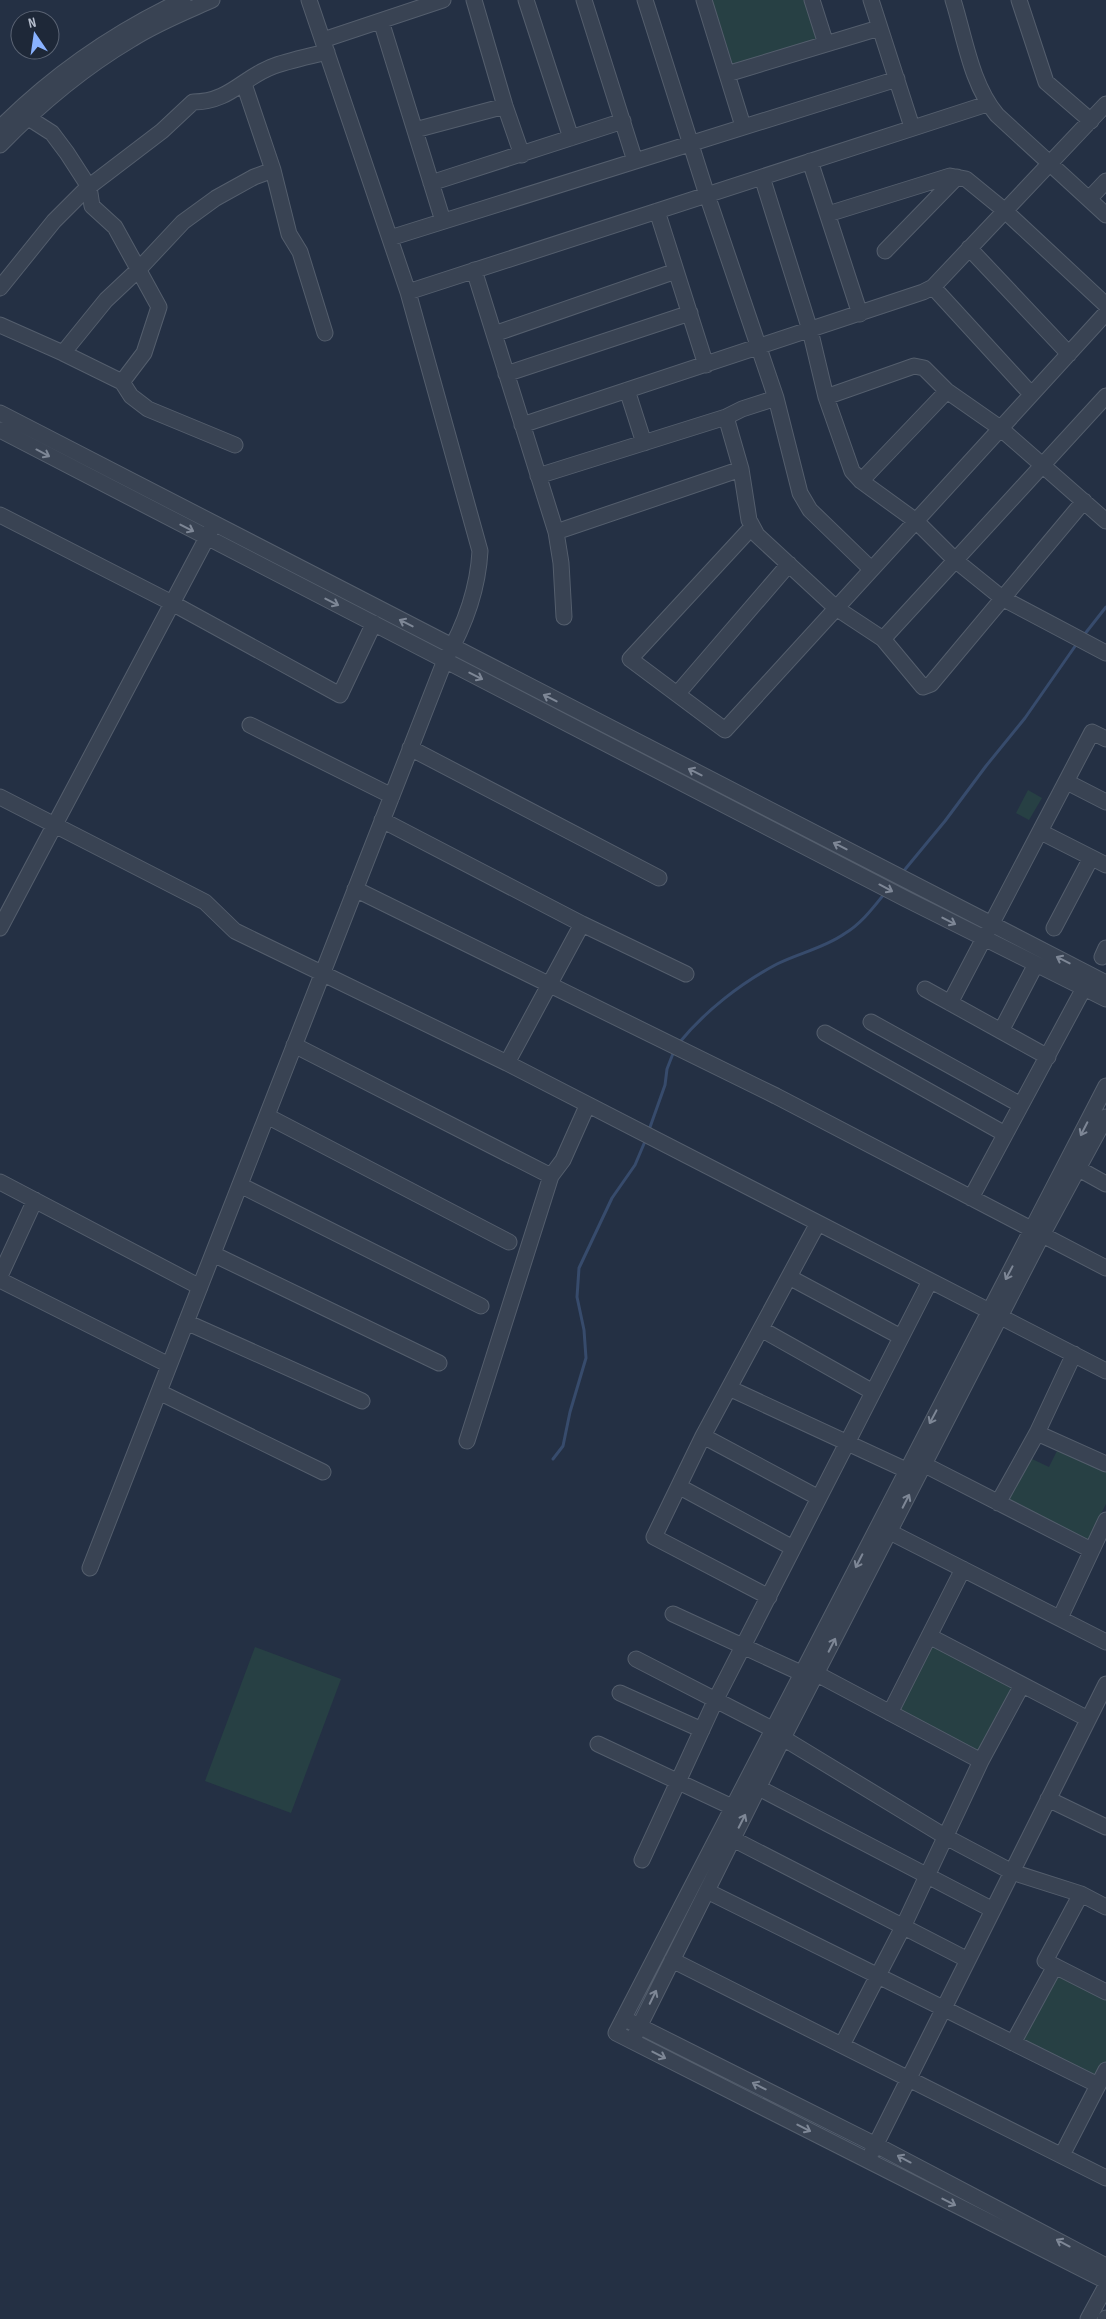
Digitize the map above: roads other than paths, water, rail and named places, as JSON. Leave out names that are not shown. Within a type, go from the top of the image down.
[{"type":"street","points":[[0,128],[35,94],[183,0]]},
{"type":"street","points":[[0,144],[27,117],[106,48],[212,0]]},
{"type":"street","points":[[90,1568],[410,748],[476,589],[480,552],[408,292],[309,0]]},
{"type":"street","points":[[0,288],[54,221],[88,187],[162,131],[193,102],[208,102],[244,84],[273,66],[382,21],[443,0]]},
{"type":"street","points":[[474,0],[505,106],[522,155]]},
{"type":"street","points":[[526,0],[571,138]]},
{"type":"street","points":[[584,0],[635,161]]},
{"type":"street","points":[[645,0],[707,195],[776,398],[804,503],[871,569]]},
{"type":"street","points":[[704,0],[743,126]]},
{"type":"street","points":[[812,0],[826,44]]},
{"type":"street","points":[[871,0],[912,127]]},
{"type":"street","points":[[1018,0],[1046,82],[1091,121]]},
{"type":"street","points":[[956,1],[979,85],[988,104],[997,115],[1048,163],[1106,215]]},
{"type":"street","points":[[382,21],[443,222]]},
{"type":"street","points":[[727,74],[880,28]]},
{"type":"street","points":[[390,238],[897,79]]},
{"type":"street","points":[[244,84],[272,170],[289,234],[300,252],[325,333]]},
{"type":"street","points":[[408,292],[912,127],[988,104]]},
{"type":"street","points":[[522,424],[911,297],[933,287],[1048,163],[1106,104]]},
{"type":"street","points":[[415,130],[505,106]]},
{"type":"street","points":[[27,117],[52,133],[67,153],[88,187],[92,206],[114,227],[159,307],[144,353],[122,382]]},
{"type":"street","points":[[431,183],[623,121]]},
{"type":"street","points":[[810,161],[860,314]]},
{"type":"street","points":[[63,353],[106,300],[139,269],[183,222],[216,198],[254,177],[272,170]]},
{"type":"street","points":[[828,214],[950,176],[966,179],[1004,210],[1106,305]]},
{"type":"street","points":[[762,177],[810,330],[826,397],[849,465],[861,481],[916,521],[955,560],[1002,598],[1106,653]]},
{"type":"street","points":[[885,251],[957,177]]},
{"type":"street","points":[[1089,199],[1106,181]]},
{"type":"street","points":[[657,211],[706,364]]},
{"type":"street","points":[[969,248],[1069,354]]},
{"type":"street","points":[[474,270],[556,532],[561,563],[564,617]]},
{"type":"street","points":[[494,334],[676,270]]},
{"type":"street","points":[[933,287],[1031,394]]},
{"type":"street","points":[[752,527],[630,659],[678,693],[725,730],[1106,312]]},
{"type":"street","points":[[506,374],[690,313]]},
{"type":"street","points":[[0,325],[122,382],[131,396],[148,408],[235,444]]},
{"type":"street","points":[[826,397],[914,366],[924,368],[947,391],[1000,428],[1084,501],[1103,513]]},
{"type":"street","points":[[627,390],[644,443]]},
{"type":"street","points":[[861,481],[947,391]]},
{"type":"street","points":[[883,639],[1106,396]]},
{"type":"street","points":[[538,476],[726,417],[742,408],[776,398]]},
{"type":"street","points":[[0,414],[374,623],[448,653],[906,899],[1106,1000]]},
{"type":"street","points":[[726,417],[741,469],[752,527],[757,535],[836,608],[883,639],[920,686],[927,687],[1084,501]]},
{"type":"street","points":[[0,430],[210,531],[448,653],[883,868],[1106,983]]},
{"type":"street","points":[[556,532],[741,469]]},
{"type":"street","points":[[0,515],[172,603],[340,695],[374,623]]},
{"type":"street","points":[[0,928],[210,531]]},
{"type":"street","points":[[678,693],[789,564]]},
{"type":"street","points":[[250,725],[392,796]]},
{"type":"street","points":[[950,1003],[1068,782],[1092,732],[1106,739]]},
{"type":"street","points":[[410,748],[659,878]]},
{"type":"street","points":[[1068,782],[1106,802]]},
{"type":"street","points":[[0,797],[205,902],[235,930],[507,1063],[587,1106],[1106,1371]]},
{"type":"street","points":[[382,820],[582,924],[686,974]]},
{"type":"street","points":[[1041,832],[1106,865]]},
{"type":"street","points":[[1054,928],[1091,858]]},
{"type":"street","points":[[355,889],[776,1096],[1106,1268]]},
{"type":"street","points":[[507,1063],[582,924]]},
{"type":"street","points":[[1001,1031],[1036,964]]},
{"type":"street","points":[[971,1198],[1084,988]]},
{"type":"street","points":[[925,989],[1048,1057]]},
{"type":"street","points":[[871,1022],[1021,1105]]},
{"type":"street","points":[[825,1033],[1005,1134]]},
{"type":"street","points":[[294,1045],[551,1176]]},
{"type":"street","points":[[632,2041],[759,1788],[801,1673],[906,1470],[994,1314],[1037,1232],[1106,1086]]},
{"type":"street","points":[[467,1442],[551,1176],[563,1160],[587,1106]]},
{"type":"street","points":[[267,1116],[509,1242]]},
{"type":"street","points":[[1037,1232],[1079,1169],[1106,1117]]},
{"type":"street","points":[[1079,1169],[1106,1184]]},
{"type":"street","points":[[0,1182],[200,1287]]},
{"type":"street","points":[[240,1185],[481,1306]]},
{"type":"street","points":[[35,1200],[0,1278],[170,1365]]},
{"type":"street","points":[[769,1597],[654,1537],[680,1487],[703,1436],[818,1223]]},
{"type":"street","points":[[213,1254],[439,1362]]},
{"type":"street","points":[[788,1277],[902,1336]]},
{"type":"street","points":[[642,1860],[716,1699],[930,1281]]},
{"type":"street","points":[[994,1314],[925,1465],[817,1674],[732,1807],[616,2033],[868,2160],[1103,2267]]},
{"type":"street","points":[[186,1322],[362,1401]]},
{"type":"street","points":[[761,1329],[873,1392]]},
{"type":"street","points":[[998,1503],[1036,1432],[1074,1354]]},
{"type":"street","points":[[729,1388],[906,1470]]},
{"type":"street","points":[[159,1392],[323,1472]]},
{"type":"street","points":[[1036,1432],[1106,1464]]},
{"type":"street","points":[[703,1436],[819,1498]]},
{"type":"street","points":[[925,1465],[1091,1550]]},
{"type":"street","points":[[680,1487],[793,1548]]},
{"type":"street","points":[[1060,1618],[1106,1520]]},
{"type":"street","points":[[890,1532],[1106,1642]]},
{"type":"street","points":[[890,1713],[963,1569]]},
{"type":"street","points":[[673,1614],[801,1673]]},
{"type":"street","points":[[929,1636],[1088,1719]]},
{"type":"street","points":[[636,1659],[778,1733],[946,1837],[1012,1872],[1081,1894],[1106,1907]]},
{"type":"street","points":[[817,1674],[982,1761]]},
{"type":"street","points":[[868,2160],[1106,1684]]},
{"type":"street","points":[[842,2045],[903,1927],[982,1761],[1022,1685]]},
{"type":"street","points":[[620,1693],[702,1730]]},
{"type":"street","points":[[598,1744],[679,1780],[732,1807]]},
{"type":"street","points":[[759,1788],[993,1910]]},
{"type":"street","points":[[1048,1799],[1106,1827]]},
{"type":"street","points":[[733,1839],[968,1960]]},
{"type":"street","points":[[706,1891],[1098,2086]]},
{"type":"street","points":[[1081,1894],[1045,1961],[1106,1992]]},
{"type":"street","points":[[672,1960],[1106,2178]]},
{"type":"street","points":[[1013,2043],[1055,1966]]},
{"type":"street","points":[[623,2018],[876,2145],[1103,2267]]},
{"type":"street","points":[[1062,2156],[1106,2070]]},
{"type":"street","points":[[1088,2319],[1106,2286]]},
{"type":"waterway","points":[[1084,635],[1106,607]]},
{"type":"waterway","points":[[902,873],[1025,718],[1078,642]]},
{"type":"waterway","points":[[679,1043],[700,1020],[737,989],[777,964],[828,943],[844,934],[861,921],[885,893]]},
{"type":"waterway","points":[[649,1130],[665,1085],[667,1069],[674,1051]]},
{"type":"waterway","points":[[553,1459],[563,1446],[570,1412],[586,1358],[584,1330],[577,1297],[579,1268],[612,1198],[635,1165],[646,1139]]}]
